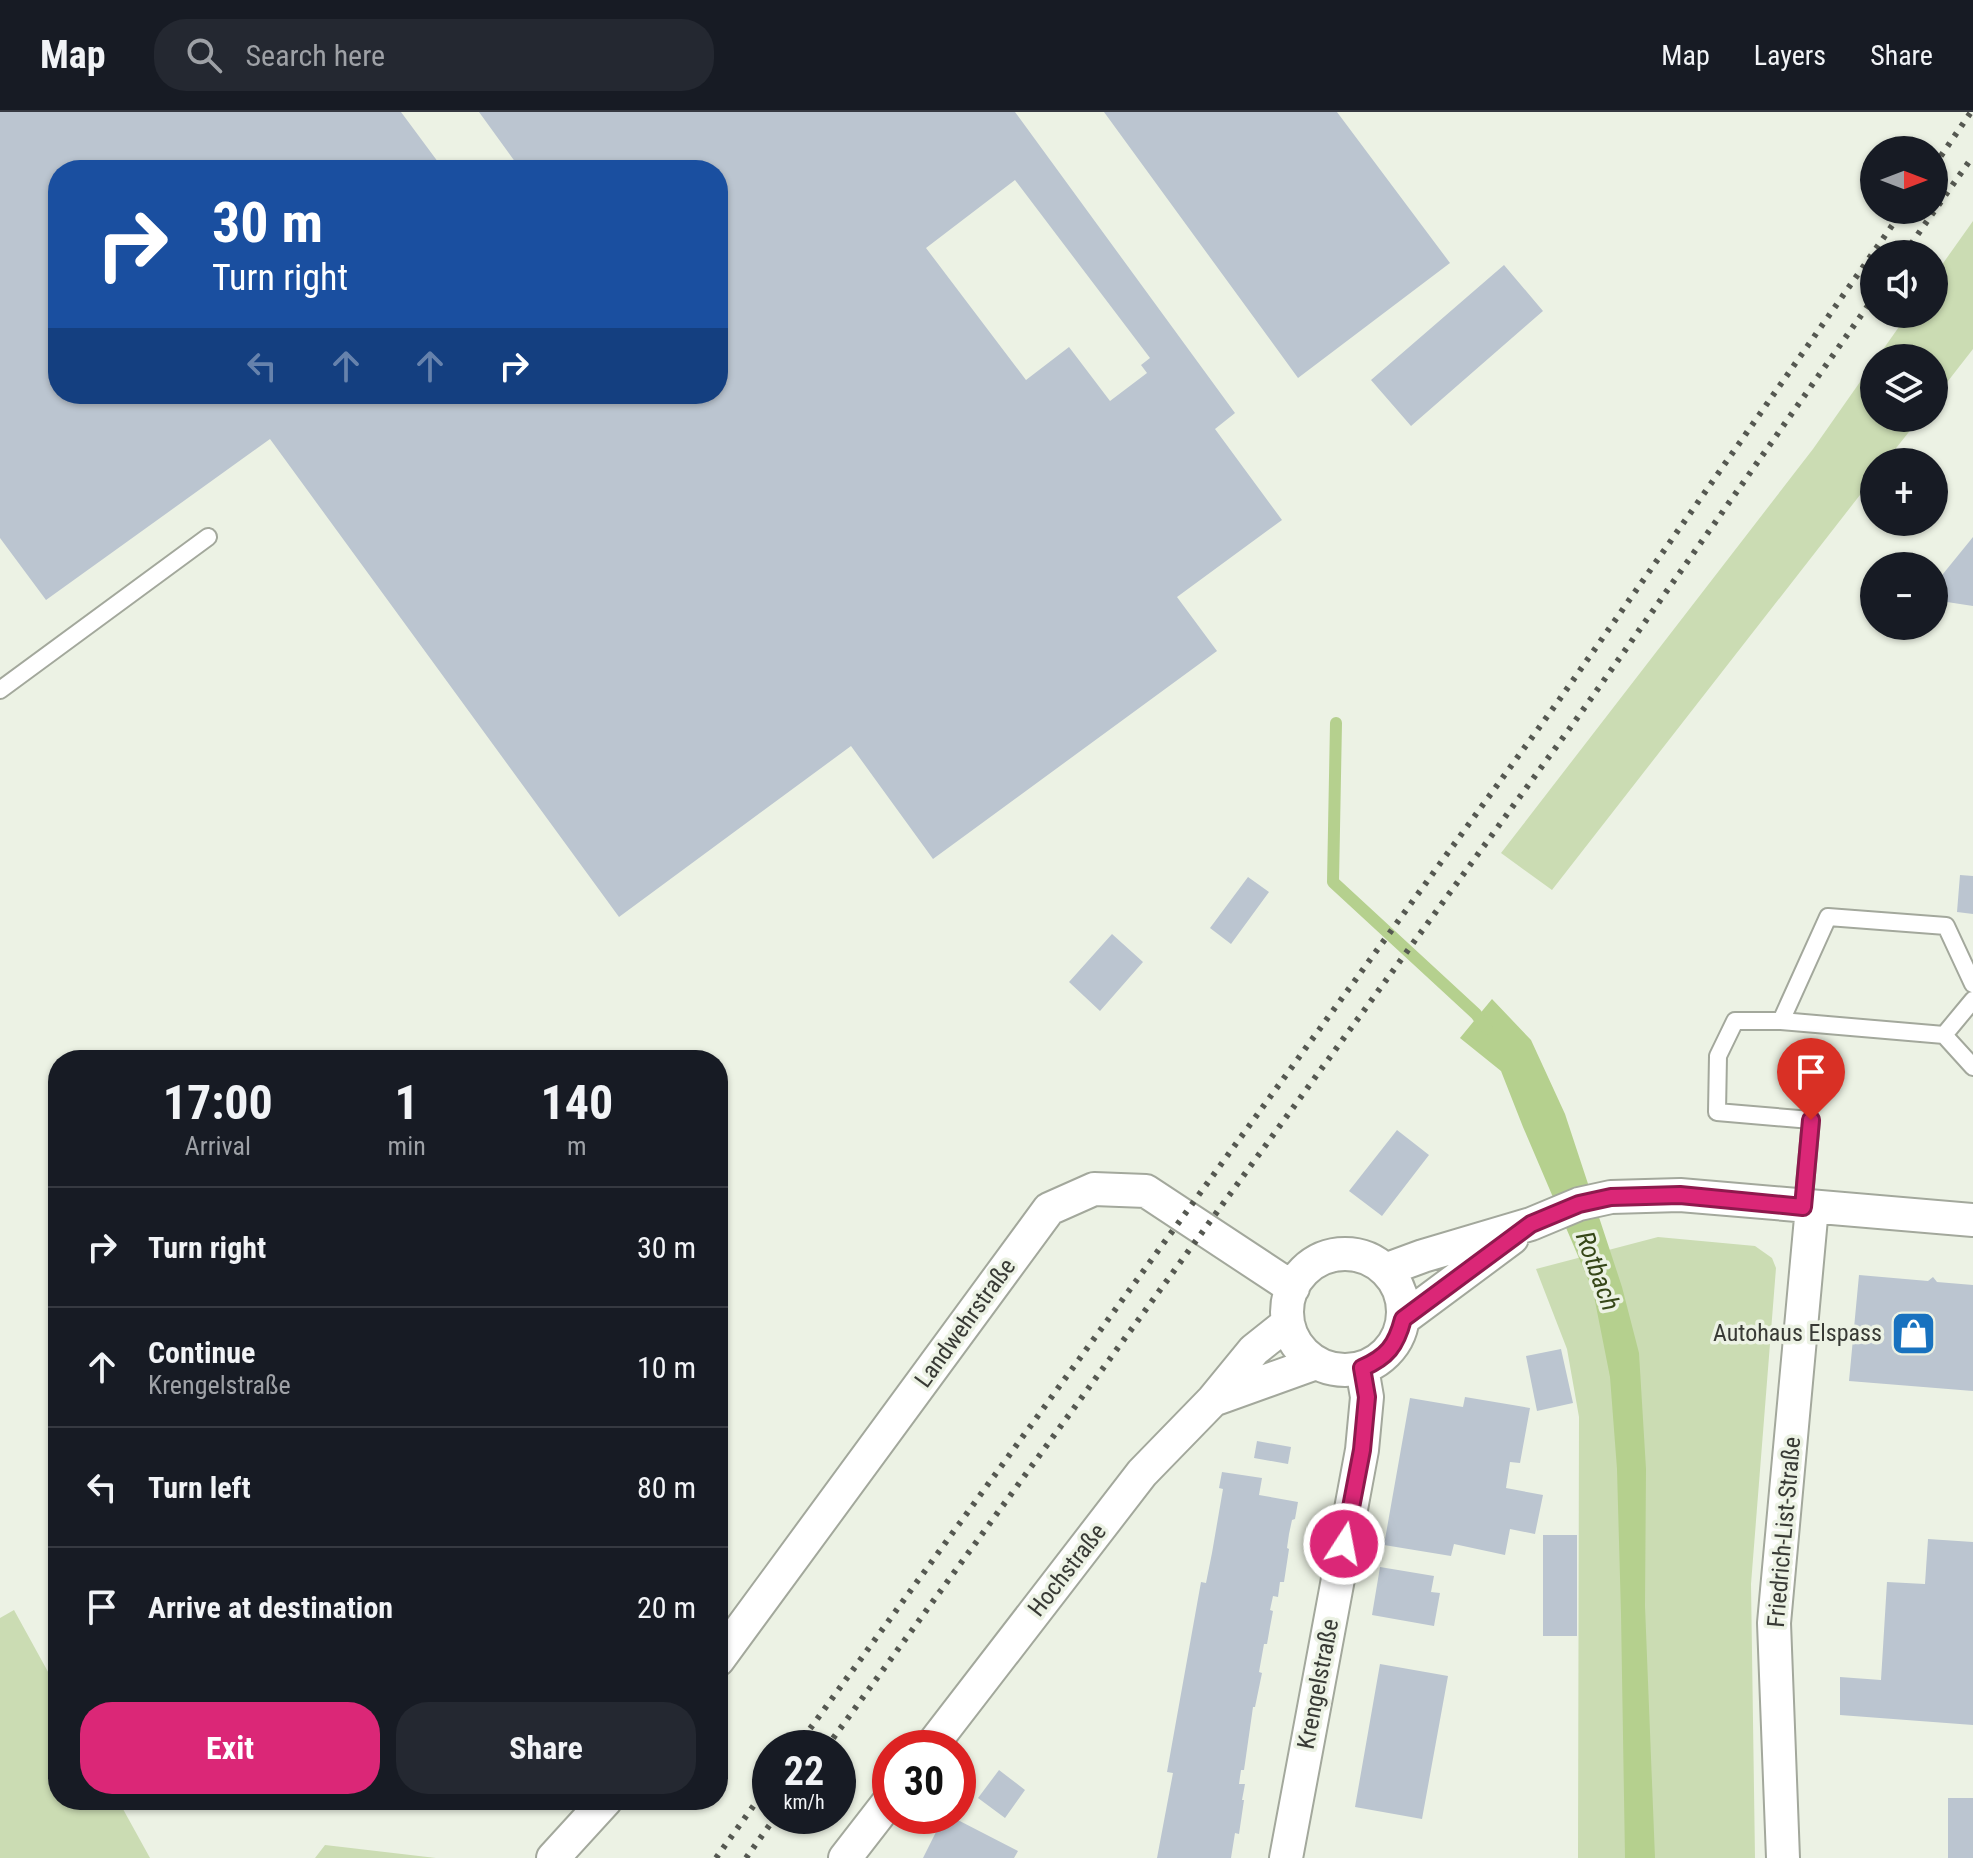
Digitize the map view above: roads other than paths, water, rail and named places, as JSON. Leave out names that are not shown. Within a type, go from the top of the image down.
[{"type":"street","name":"Landwehrstraße","points":[[728,1646],[1049,1209],[1094,1189],[1146,1191],[1293,1288]]},
{"type":"street","points":[[1385,1270],[1531,1224],[1579,1204],[1611,1197],[1680,1195],[1973,1220]]},
{"type":"street","name":"Friedrich-List-Straße","points":[[1783,1858],[1774,1623],[1808,1207]]},
{"type":"street","points":[[1403,1319],[1531,1224]]},
{"type":"street","points":[[1353,1254],[1385,1270],[1396,1284],[1403,1301],[1399,1336],[1390,1350],[1377,1361],[1346,1371],[1316,1363],[1303,1352],[1293,1339],[1288,1323],[1288,1305],[1293,1288],[1303,1273],[1317,1261],[1335,1255],[1353,1254]]},
{"type":"street","name":"Hochstraße","points":[[944,1730],[1142,1473],[1213,1400],[1254,1350],[1288,1323]]},
{"type":"street","name":"Hochstraße","points":[[1213,1400],[1316,1363]]},
{"type":"street","name":"Krengelstraße","points":[[1286,1858],[1362,1450],[1367,1397],[1362,1368]]},
{"type":"street","points":[[553,1858],[597,1810]]},
{"type":"street","points":[[845,1858],[872,1823]]},
{"type":"lane","points":[[0,690],[208,537]]},
{"type":"lane","points":[[1781,1021],[1828,917],[1946,926],[1973,984]]},
{"type":"lane","points":[[1944,1035],[1973,1000]]},
{"type":"lane","points":[[1808,1207],[1811,1120],[1717,1112],[1718,1056],[1735,1021],[1781,1021],[1944,1035],[1973,1067]]},
{"type":"water","points":[[1492,999],[1531,1040],[1565,1114],[1622,1287],[1639,1353],[1646,1469],[1645,1606],[1655,1858],[1625,1858],[1617,1469],[1610,1377],[1593,1291],[1501,1071],[1460,1038]]},
{"type":"waterway","name":"Rotbach","points":[[1336,723],[1333,882],[1476,1014],[1487,1029]]},
{"type":"railway","points":[[1948,146],[1971,112]]},
{"type":"railway","points":[[1914,240],[1973,156]]},
{"type":"railway","points":[[809,1730],[1557,703],[1893,224]]},
{"type":"railway","points":[[839,1730],[1578,717],[1860,317]]},
{"type":"railway","points":[[716,1858],[752,1808]]},
{"type":"railway","points":[[746,1858],[763,1834]]},
{"type":"place","name":"Autohaus Elspass","points":[[1913,1333]]}]
